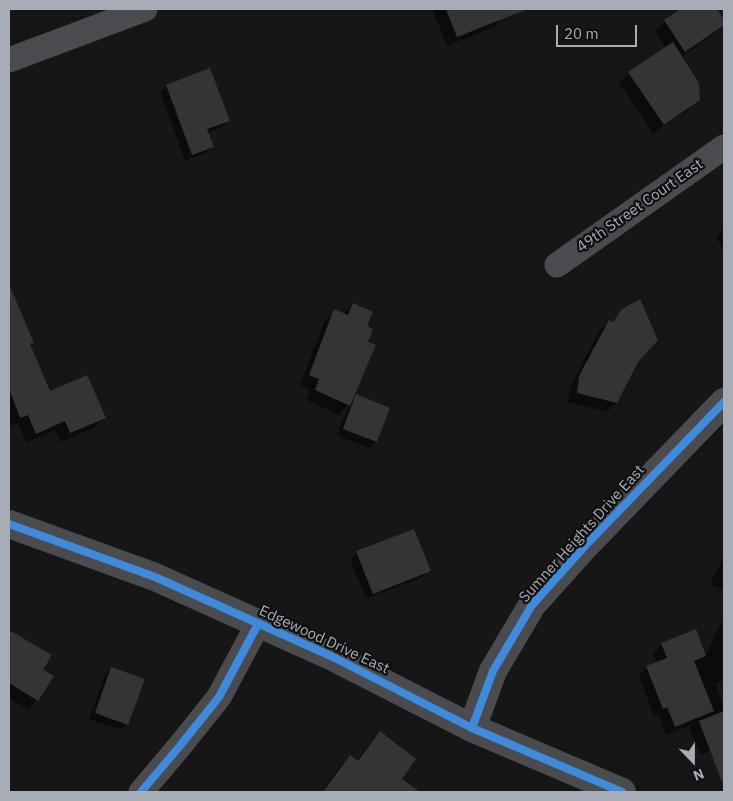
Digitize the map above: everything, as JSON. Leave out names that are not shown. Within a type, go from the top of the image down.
[{"type":"street","points":[[9,60],[144,9]]},
{"type":"street","name":"49th Street Court East","points":[[557,265],[724,147]]},
{"type":"street","name":"Sumner Heights Drive East","points":[[472,728],[493,670],[532,605],[584,547],[724,402]]},
{"type":"street","name":"Edgewood Drive East","points":[[9,524],[155,577],[332,657],[472,728],[622,792]]},
{"type":"street","points":[[141,792],[219,698],[258,624]]},
{"type":"building","points":[[446,9],[525,9],[525,10],[457,37]]},
{"type":"building","points":[[681,9],[717,9],[724,20],[724,25],[685,52],[664,20]]},
{"type":"building","points":[[673,42],[699,83],[700,100],[664,125],[628,72]]},
{"type":"building","points":[[210,68],[230,121],[207,129],[214,147],[192,155],[166,85]]},
{"type":"building","points":[[9,284],[34,343],[30,344],[50,391],[87,375],[106,418],[70,433],[65,421],[36,434],[28,415],[20,418],[9,389]]},
{"type":"building","points":[[640,299],[658,340],[638,362],[617,403],[577,393],[579,376],[609,320],[613,322],[622,309]]},
{"type":"building","points":[[353,303],[373,312],[367,326],[373,329],[368,342],[376,345],[350,406],[315,390],[319,379],[309,375],[334,309],[348,315]]},
{"type":"building","points":[[356,394],[390,408],[377,442],[343,429]]},
{"type":"building","points":[[414,529],[431,571],[373,594],[356,551]]},
{"type":"building","points":[[696,629],[706,656],[694,661],[714,711],[675,727],[667,707],[663,709],[646,666],[667,658],[661,643]]},
{"type":"building","points":[[9,630],[52,655],[43,670],[54,676],[38,701],[9,683]]},
{"type":"building","points":[[111,667],[145,679],[128,725],[95,713]]},
{"type":"building","points":[[724,711],[724,782],[722,782],[699,721]]},
{"type":"building","points":[[380,731],[416,759],[402,779],[420,792],[323,792],[350,755],[358,761]]},
{"type":"cycle path","points":[[472,728],[493,671],[532,605],[584,547],[724,402]]},
{"type":"cycle path","points":[[9,524],[155,577],[333,657],[472,728],[622,792]]},
{"type":"cycle path","points":[[141,792],[219,697],[258,624]]}]
